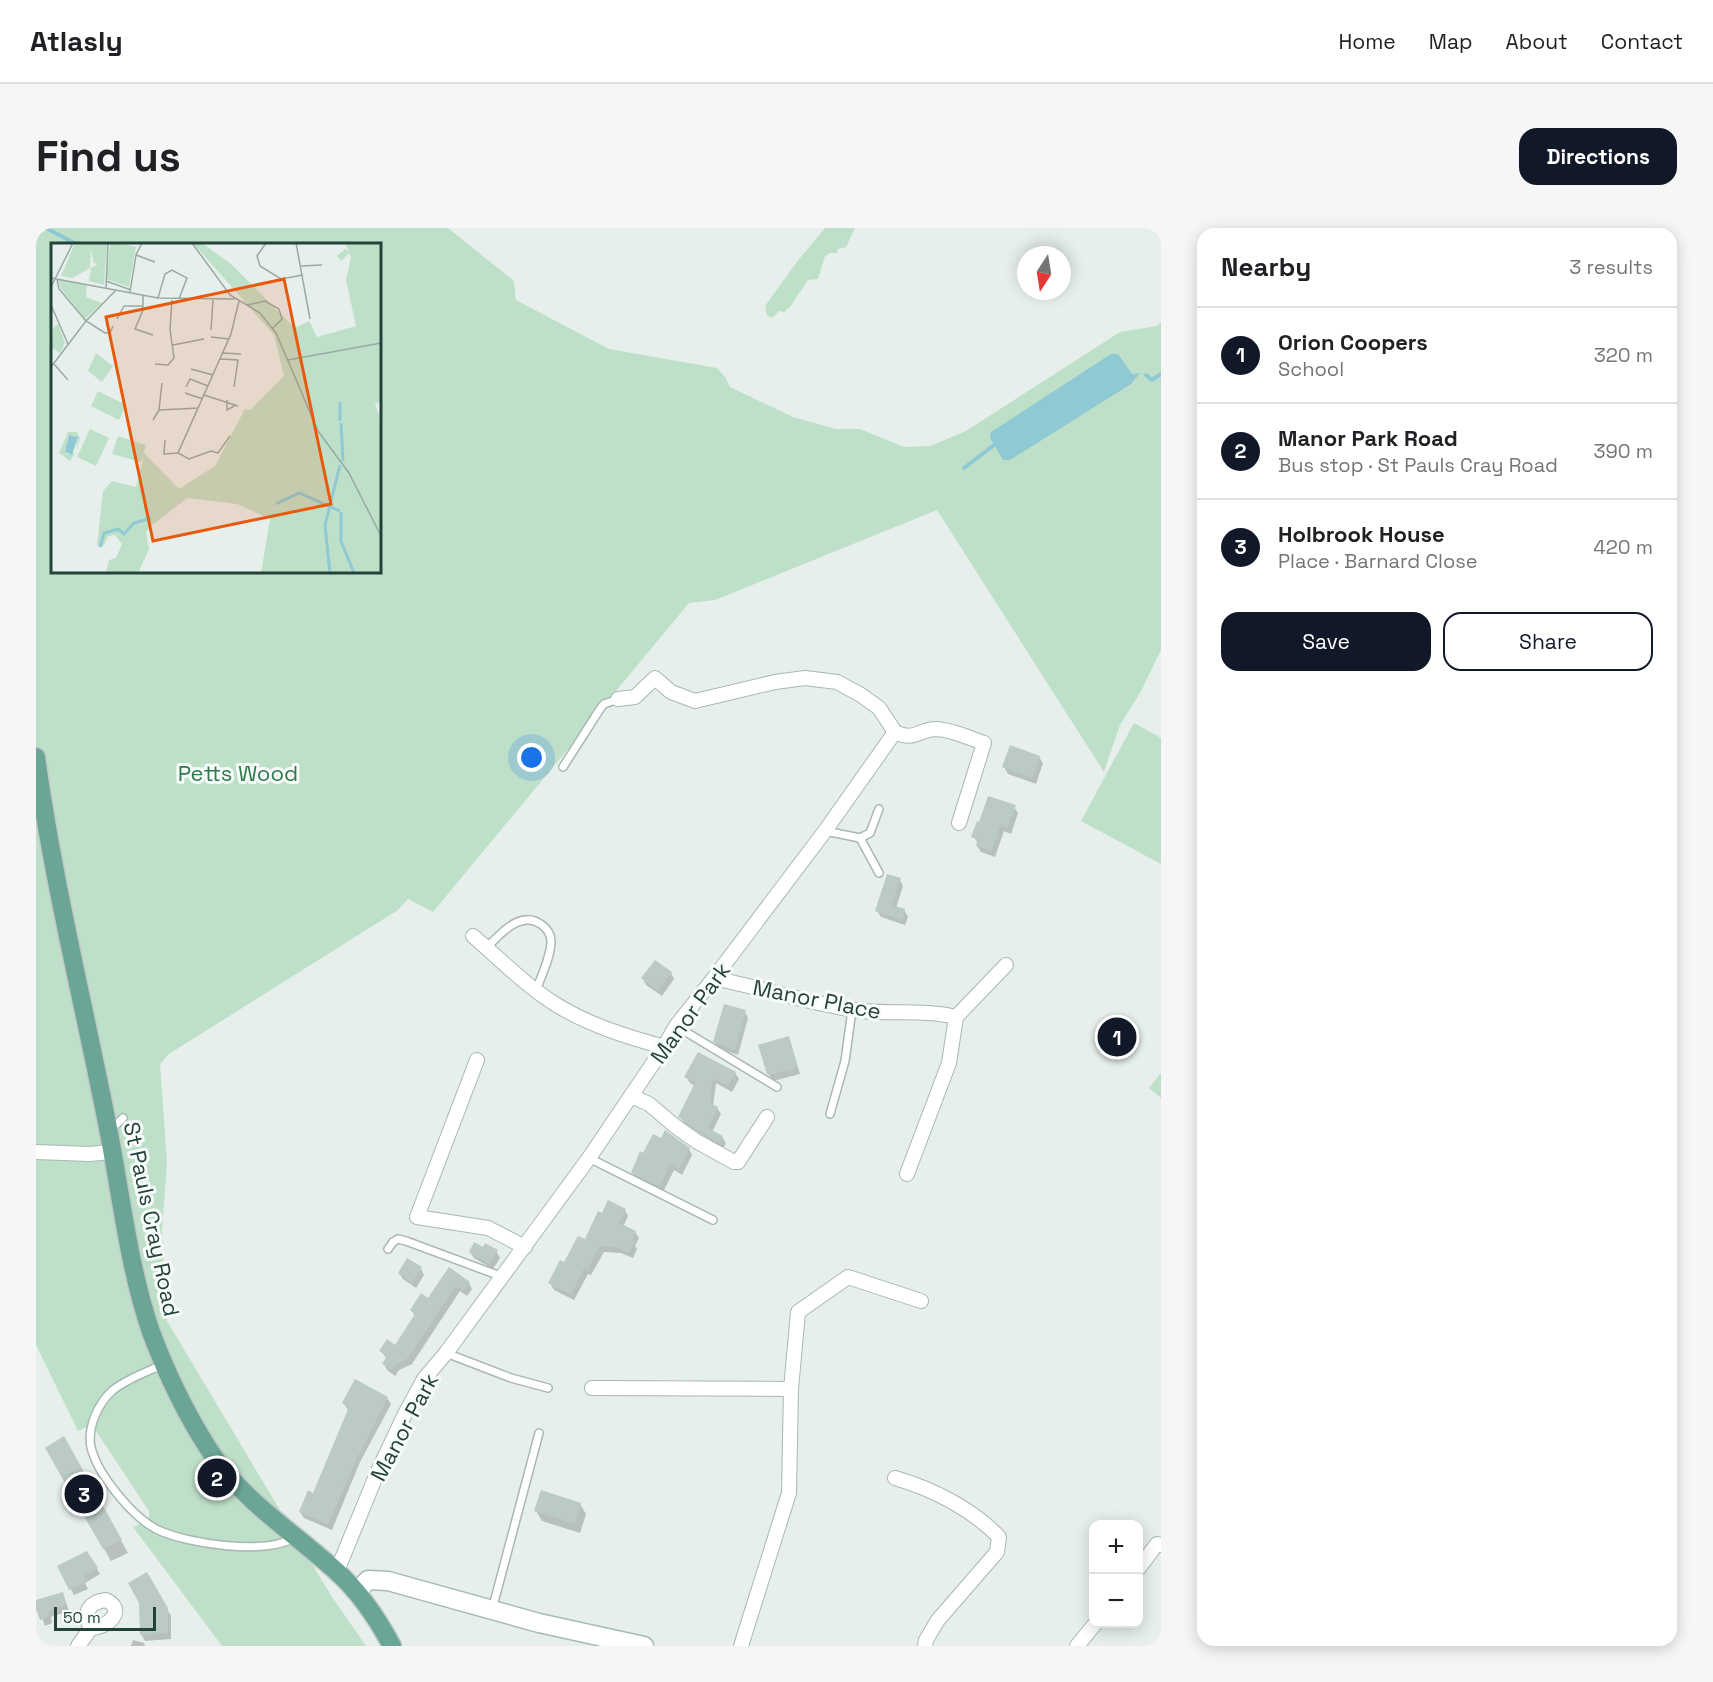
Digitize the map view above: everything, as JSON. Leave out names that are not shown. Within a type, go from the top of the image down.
[{"type":"main road","name":"St Pauls Cray Road","points":[[36,758],[45,821],[115,1122],[112,1152],[138,1286],[164,1364],[194,1423],[222,1469],[256,1505],[337,1571],[357,1592],[379,1621],[392,1646]]},
{"type":"main road","points":[[357,1592],[368,1580],[388,1581],[539,1623],[644,1646]]},
{"type":"street","points":[[618,699],[635,697],[655,678],[671,692],[695,701],[775,682],[806,678],[837,682],[879,708],[895,732],[905,737],[912,737],[933,729],[945,730],[984,743],[959,823]]},
{"type":"street","name":"Manor Park","points":[[337,1571],[378,1470],[424,1379],[503,1277],[589,1158],[676,1026],[825,831],[895,732]]},
{"type":"street","points":[[473,936],[536,991],[559,1006],[585,1020],[622,1035],[664,1047]]},
{"type":"street","points":[[907,1174],[950,1063],[956,1017],[1006,965]]},
{"type":"street","name":"Manor Place","points":[[714,978],[852,1010],[882,1013],[938,1012],[956,1017]]},
{"type":"street","points":[[477,1060],[417,1217],[488,1228],[525,1247]]},
{"type":"street","points":[[631,1096],[649,1104],[696,1141],[734,1162],[738,1162],[767,1117]]},
{"type":"street","points":[[36,1152],[89,1154],[112,1152]]},
{"type":"street","points":[[741,1646],[789,1493],[791,1389],[798,1312],[848,1276],[921,1301]]},
{"type":"street","points":[[592,1388],[791,1389]]},
{"type":"street","points":[[895,1478],[916,1484],[952,1502],[987,1524],[999,1537],[997,1552],[938,1620],[925,1646]]},
{"type":"street","points":[[1143,1563],[1157,1545],[1161,1545]]},
{"type":"street","points":[[78,1646],[91,1628]]},
{"type":"street","points":[[1077,1646],[1091,1628]]},
{"type":"lane","points":[[563,767],[604,704],[618,699]]},
{"type":"lane","points":[[825,831],[860,838],[870,832],[879,809]]},
{"type":"lane","points":[[860,838],[879,873]]},
{"type":"lane","points":[[486,948],[516,922],[532,920],[547,929],[551,934],[550,950],[536,991]]},
{"type":"lane","points":[[830,1114],[845,1061],[852,1010]]},
{"type":"lane","points":[[676,1026],[777,1087]]},
{"type":"lane","points":[[589,1158],[713,1220]]},
{"type":"lane","points":[[388,1250],[398,1239],[503,1277]]},
{"type":"lane","points":[[446,1353],[511,1378],[548,1388]]},
{"type":"lane","points":[[164,1364],[127,1381],[112,1391],[99,1407],[90,1430],[91,1448],[102,1472],[126,1504],[153,1527],[174,1537],[202,1543],[252,1546],[284,1544],[295,1537]]},
{"type":"lane","points":[[492,1610],[539,1433]]},
{"type":"green space","name":"Petts Wood","points":[[36,228],[448,228],[514,281],[516,300],[609,349],[717,368],[730,387],[793,417],[836,429],[860,429],[904,447],[930,446],[966,431],[1120,332],[1157,326],[1161,322],[1161,650],[1140,693],[1120,725],[1104,772],[937,510],[715,600],[689,603],[433,912],[408,899],[398,910],[169,1054],[160,1064],[167,1162],[162,1230],[167,1321],[330,1594],[366,1646],[222,1646],[133,1527],[149,1520],[149,1511],[92,1425],[78,1431],[36,1345]]},
{"type":"green space","points":[[825,228],[855,228],[846,247],[838,249],[837,253],[825,256],[818,279],[808,280],[790,307],[784,312],[779,311],[772,318],[767,315],[765,306]]},
{"type":"green space","points":[[1134,723],[1161,738],[1161,864],[1081,821]]},
{"type":"green space","points":[[1161,1073],[1161,1098],[1149,1088]]},
{"type":"water","points":[[1111,354],[1118,354],[1132,374],[1140,373],[1131,384],[1010,460],[1003,460],[990,438],[991,432]]},
{"type":"building","points":[[1010,745],[1040,756],[1032,778],[1002,767]]},
{"type":"building","points":[[988,796],[1016,805],[1008,828],[1000,826],[992,851],[976,846],[978,839],[971,837]]},
{"type":"building","points":[[887,874],[901,878],[892,905],[905,909],[902,920],[875,911]]},
{"type":"building","points":[[655,960],[672,972],[658,991],[641,978]]},
{"type":"building","points":[[724,1004],[746,1010],[735,1050],[713,1042]]},
{"type":"building","points":[[789,1036],[798,1068],[767,1074],[758,1045]]},
{"type":"building","points":[[698,1052],[736,1072],[728,1086],[713,1078],[710,1103],[718,1107],[708,1128],[723,1136],[719,1144],[678,1117],[695,1083],[684,1077]]},
{"type":"building","points":[[665,1130],[690,1148],[679,1169],[670,1165],[660,1187],[631,1173],[640,1151],[643,1153],[653,1134],[661,1138]]},
{"type":"building","points":[[608,1200],[626,1209],[619,1223],[636,1231],[632,1240],[635,1241],[629,1253],[617,1247],[600,1246],[587,1270],[584,1268],[571,1295],[548,1283],[560,1260],[564,1262],[578,1236],[585,1239],[598,1211],[602,1213]]},
{"type":"building","points":[[474,1242],[483,1247],[485,1243],[498,1250],[489,1264],[469,1252]]},
{"type":"building","points":[[407,1258],[422,1267],[412,1283],[398,1273]]},
{"type":"building","points":[[449,1267],[470,1282],[463,1291],[456,1286],[408,1358],[396,1364],[392,1370],[382,1364],[387,1356],[379,1351],[387,1339],[395,1345],[415,1314],[410,1310],[421,1293],[428,1298]]},
{"type":"building","points":[[355,1379],[388,1397],[358,1456],[328,1524],[299,1512],[308,1490],[313,1493],[349,1407],[342,1403]]},
{"type":"building","points":[[64,1436],[122,1540],[103,1549],[45,1448]]},
{"type":"building","points":[[541,1490],[581,1503],[575,1524],[534,1511]]},
{"type":"building","points":[[87,1551],[98,1568],[83,1576],[86,1582],[69,1590],[57,1566]]},
{"type":"building","points":[[147,1572],[168,1608],[168,1633],[140,1635],[139,1603],[128,1583]]},
{"type":"building","points":[[63,1592],[66,1604],[48,1611],[49,1617],[40,1620],[36,1600]]},
{"type":"waterway","points":[[46,228],[74,243]]},
{"type":"waterway","points":[[1146,375],[1152,380],[1161,374]]},
{"type":"waterway","points":[[964,468],[994,445]]},
{"type":"place","name":"Orion Coopers","points":[[1117,1037]]},
{"type":"place","name":"Manor Park Road","points":[[217,1478]]},
{"type":"place","name":"Holbrook House","points":[[84,1494]]}]
